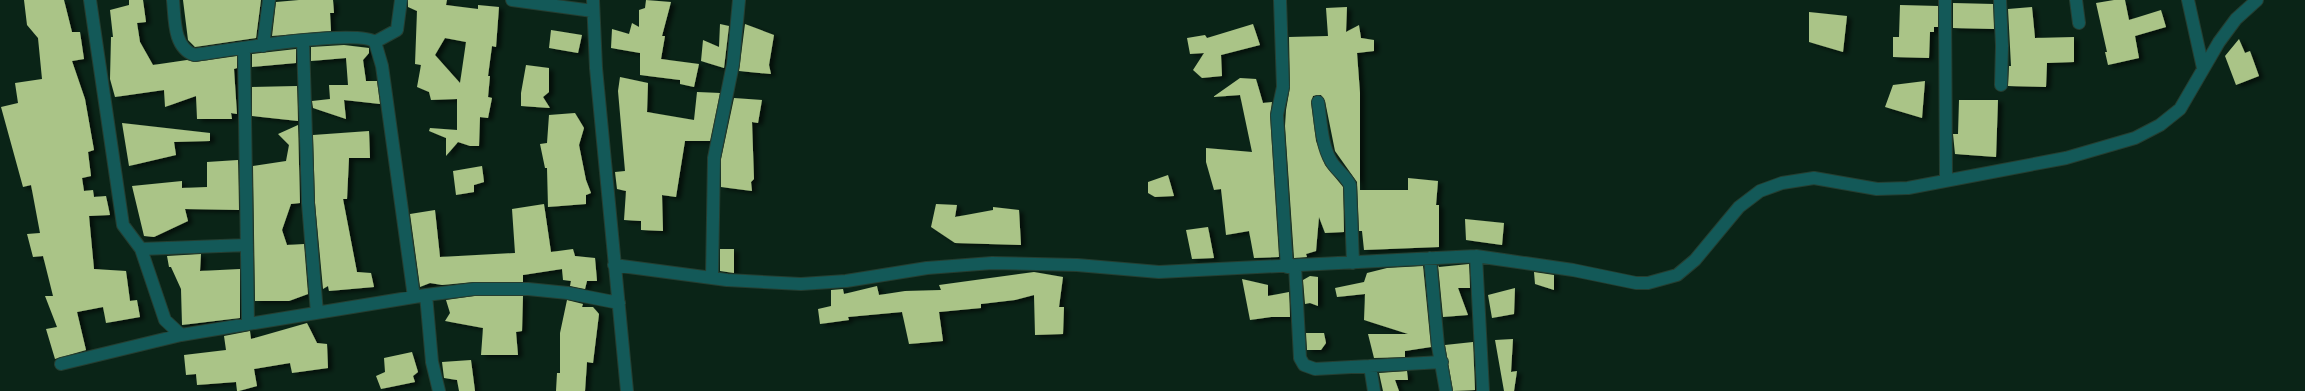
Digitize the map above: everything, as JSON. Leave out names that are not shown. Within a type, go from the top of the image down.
[{"type":"street","points":[[90,0],[119,212],[123,225],[141,249],[165,320],[181,335]]},
{"type":"street","points":[[172,0],[177,35],[181,45],[187,52],[194,55],[303,41],[368,38],[375,42],[382,66],[414,297]]},
{"type":"street","points":[[263,46],[269,0]]},
{"type":"street","points":[[375,42],[397,30],[401,0]]},
{"type":"street","points":[[512,0],[593,6],[596,68],[627,391]]},
{"type":"street","points":[[712,278],[714,158],[733,64],[739,0]]},
{"type":"street","points":[[1280,0],[1283,87],[1277,115],[1300,358],[1304,364],[1315,368],[1442,362]]},
{"type":"street","points":[[1945,0],[1946,179]]},
{"type":"street","points":[[2000,0],[2002,46],[2001,85]]},
{"type":"street","points":[[2076,0],[2079,23]]},
{"type":"street","points":[[2188,0],[2203,68]]},
{"type":"street","points":[[614,265],[754,282],[816,283],[846,281],[927,268],[992,263],[1077,265],[1159,272],[1476,256],[1573,270],[1636,283],[1648,283],[1677,275],[1695,260],[1739,207],[1760,191],[1782,183],[1814,178],[1877,189],[1908,188],[1946,179],[2066,158],[2135,138],[2160,125],[2180,109],[2203,68],[2236,19],[2257,0]]},
{"type":"street","points":[[303,41],[309,227],[317,313]]},
{"type":"street","points":[[244,48],[248,324]]},
{"type":"street","points":[[1318,102],[1326,150],[1331,162],[1346,177],[1350,185],[1353,263]]},
{"type":"street","points":[[141,249],[247,245]]},
{"type":"street","points":[[1476,256],[1483,391]]},
{"type":"street","points":[[1430,258],[1438,346],[1446,391]]},
{"type":"street","points":[[62,364],[181,335],[426,295],[509,287],[568,293],[618,303]]},
{"type":"street","points":[[426,295],[432,362],[438,391]]},
{"type":"street","points":[[1370,366],[1374,391]]},
{"type":"building","points":[[24,0],[64,0],[72,32],[80,32],[84,59],[72,61],[85,99],[94,150],[88,152],[91,176],[82,178],[84,191],[93,190],[94,197],[106,196],[110,215],[89,216],[94,269],[126,271],[130,301],[137,300],[140,317],[106,323],[103,307],[77,312],[86,350],[55,359],[46,329],[57,327],[45,296],[53,296],[43,256],[33,257],[27,234],[40,233],[31,185],[23,187],[1,107],[18,103],[15,83],[42,79],[38,38],[27,25]]},
{"type":"building","points":[[129,0],[143,0],[146,22],[137,23],[140,42],[153,65],[187,60],[195,62],[237,56],[237,68],[234,69],[237,114],[231,113],[232,119],[197,119],[196,96],[165,107],[164,90],[115,97],[110,79],[111,37],[113,37],[110,10],[129,5]]},
{"type":"building","points":[[183,0],[261,0],[256,38],[195,47],[188,40]]},
{"type":"building","points":[[333,0],[334,13],[330,13],[331,31],[272,36],[276,2]]},
{"type":"building","points":[[408,0],[447,0],[446,5],[478,9],[478,5],[499,7],[496,47],[492,46],[488,76],[490,76],[488,97],[492,98],[488,118],[480,117],[479,146],[470,146],[458,142],[446,156],[446,138],[429,131],[430,128],[457,130],[457,99],[431,100],[429,92],[417,87],[421,65],[415,64],[417,11],[408,7]],"holes":[[[445,38],[466,42],[460,83],[435,55]]]},
{"type":"building","points":[[646,0],[671,2],[662,36],[665,36],[661,59],[699,64],[694,87],[680,84],[680,80],[640,75],[640,53],[611,48],[612,29],[629,34],[632,23],[639,27],[639,10],[645,8]]},
{"type":"building","points":[[2125,0],[2129,20],[2161,10],[2166,27],[2135,36],[2139,58],[2108,65],[2105,52],[2107,52],[2096,3]]},
{"type":"building","points":[[1953,3],[1993,4],[1994,29],[1953,28]]},
{"type":"building","points":[[1900,5],[1938,6],[1938,27],[1934,27],[1934,32],[1930,32],[1929,58],[1893,57],[1893,37],[1899,37]]},
{"type":"building","points":[[1347,7],[1346,32],[1359,25],[1361,38],[1374,40],[1374,51],[1357,53],[1360,93],[1360,190],[1408,190],[1408,178],[1438,181],[1436,205],[1439,205],[1439,247],[1364,250],[1362,231],[1359,231],[1357,182],[1335,151],[1325,101],[1321,95],[1317,95],[1313,96],[1311,103],[1316,141],[1325,165],[1343,187],[1344,232],[1325,233],[1319,217],[1316,251],[1306,254],[1307,257],[1294,258],[1285,126],[1290,87],[1289,37],[1328,36],[1326,8]]},
{"type":"building","points":[[2032,7],[2035,38],[2074,37],[2074,62],[2047,63],[2046,87],[2008,86],[2009,66],[2011,66],[2008,9]]},
{"type":"building","points":[[1809,12],[1847,16],[1843,52],[1809,42]]},
{"type":"building","points":[[720,24],[729,26],[724,68],[701,61],[703,40],[719,47]]},
{"type":"building","points":[[745,24],[774,35],[769,65],[771,74],[739,71]]},
{"type":"building","points":[[1253,24],[1260,45],[1221,55],[1222,76],[1202,78],[1193,70],[1204,53],[1190,54],[1187,38],[1205,35],[1207,38]]},
{"type":"building","points":[[551,30],[582,35],[578,53],[549,48]]},
{"type":"building","points":[[2239,39],[2245,53],[2250,51],[2259,76],[2236,85],[2225,56]]},
{"type":"building","points":[[344,45],[369,48],[369,53],[363,60],[366,81],[377,81],[380,104],[344,100],[346,119],[313,108],[312,101],[330,99],[329,85],[348,85],[346,58],[311,61],[311,47]]},
{"type":"building","points":[[296,49],[296,63],[252,67],[252,54]]},
{"type":"building","points":[[526,65],[549,68],[549,92],[543,97],[550,108],[521,106],[521,93]]},
{"type":"building","points":[[620,77],[648,83],[647,112],[694,120],[697,92],[720,93],[710,141],[685,141],[676,197],[662,195],[663,231],[641,230],[641,221],[624,220],[626,191],[617,189],[615,172],[625,171],[618,91]]},
{"type":"building","points":[[1240,78],[1256,79],[1263,103],[1272,102],[1270,115],[1279,257],[1254,258],[1249,231],[1226,235],[1221,189],[1214,190],[1206,162],[1206,148],[1252,152],[1240,95],[1213,97]]},
{"type":"building","points":[[1925,81],[1922,118],[1885,107],[1893,85]]},
{"type":"building","points":[[297,86],[298,121],[252,116],[252,87]]},
{"type":"building","points":[[734,98],[762,100],[758,123],[752,122],[754,179],[751,182],[752,191],[721,187],[721,159]]},
{"type":"building","points":[[1959,100],[1998,100],[1996,157],[1955,154],[1953,134],[1958,134]]},
{"type":"building","points":[[575,113],[584,128],[579,145],[586,180],[591,193],[586,195],[586,204],[548,207],[547,168],[545,168],[540,144],[547,143],[549,115]]},
{"type":"building","points":[[122,123],[210,133],[210,141],[174,142],[176,155],[129,166]]},
{"type":"building","points":[[298,125],[300,203],[291,204],[282,230],[287,245],[304,244],[308,294],[289,301],[255,301],[253,166],[286,161],[289,145],[278,134]]},
{"type":"building","points":[[369,131],[370,158],[349,158],[347,199],[343,199],[357,272],[371,273],[374,287],[329,291],[328,286],[323,289],[315,203],[313,135]]},
{"type":"building","points":[[238,160],[239,210],[185,209],[188,221],[154,237],[144,236],[132,186],[182,181],[182,188],[207,187],[207,162]]},
{"type":"building","points":[[482,166],[484,182],[474,185],[474,192],[456,195],[453,171]]},
{"type":"building","points":[[1168,175],[1174,196],[1155,197],[1148,193],[1148,182]]},
{"type":"building","points":[[544,204],[551,252],[573,249],[575,256],[595,258],[597,281],[587,281],[585,289],[570,286],[571,281],[563,280],[562,269],[523,275],[523,282],[474,282],[442,285],[430,283],[420,287],[410,214],[435,210],[440,257],[515,253],[512,209]]},
{"type":"building","points":[[936,204],[957,205],[955,217],[993,210],[993,207],[1019,210],[1021,245],[955,243],[931,227]]},
{"type":"building","points":[[1465,219],[1504,223],[1502,245],[1466,240]]},
{"type":"building","points":[[1208,227],[1214,258],[1192,259],[1186,230]]},
{"type":"building","points":[[720,249],[734,249],[734,273],[720,271]]},
{"type":"building","points":[[201,254],[200,271],[240,269],[240,318],[182,325],[181,289],[171,267],[169,267],[167,256]]},
{"type":"building","points":[[1469,264],[1470,288],[1458,288],[1468,315],[1443,317],[1438,265],[1439,267]]},
{"type":"building","points":[[1423,266],[1431,347],[1405,351],[1405,357],[1374,358],[1368,334],[1408,334],[1364,320],[1365,294],[1337,297],[1335,288],[1364,282],[1367,273],[1387,268]]},
{"type":"building","points":[[1034,272],[1063,277],[1059,307],[1064,307],[1063,334],[1035,335],[1034,295],[1015,300],[981,304],[981,308],[939,312],[943,341],[909,344],[902,312],[848,317],[849,320],[820,324],[818,309],[831,306],[831,290],[843,289],[844,294],[877,286],[879,295],[905,291],[941,290],[939,285]]},
{"type":"building","points":[[1534,272],[1554,275],[1554,290],[1535,284]]},
{"type":"building","points":[[1310,276],[1318,277],[1318,306],[1310,303],[1305,304],[1303,280]]},
{"type":"building","points":[[1242,279],[1268,285],[1268,296],[1289,292],[1290,317],[1271,317],[1250,320]]},
{"type":"building","points":[[1515,288],[1514,314],[1492,318],[1488,295]]},
{"type":"building","points":[[474,296],[523,296],[522,331],[516,332],[518,355],[481,355],[483,328],[445,321],[450,313],[446,300]]},
{"type":"building","points":[[567,300],[583,304],[582,307],[593,307],[599,314],[593,363],[587,362],[585,391],[556,391],[557,373],[560,373],[560,333]]},
{"type":"building","points":[[307,323],[317,343],[327,344],[328,368],[292,373],[290,363],[254,369],[257,386],[239,391],[237,391],[236,382],[197,385],[196,374],[186,375],[184,355],[226,350],[224,336],[250,331],[251,339]]},
{"type":"building","points":[[1306,333],[1324,333],[1326,343],[1321,350],[1307,350]]},
{"type":"building","points":[[1513,339],[1511,372],[1517,371],[1514,391],[1504,391],[1495,340]]},
{"type":"building","points":[[1473,342],[1475,390],[1453,391],[1445,345]]},
{"type":"building","points":[[412,352],[418,372],[413,376],[415,382],[381,389],[376,376],[385,372],[384,358]]},
{"type":"building","points":[[471,360],[475,391],[459,391],[457,380],[444,378],[442,362]]},
{"type":"building","points":[[1407,371],[1408,380],[1395,380],[1399,391],[1383,391],[1379,373]]}]
